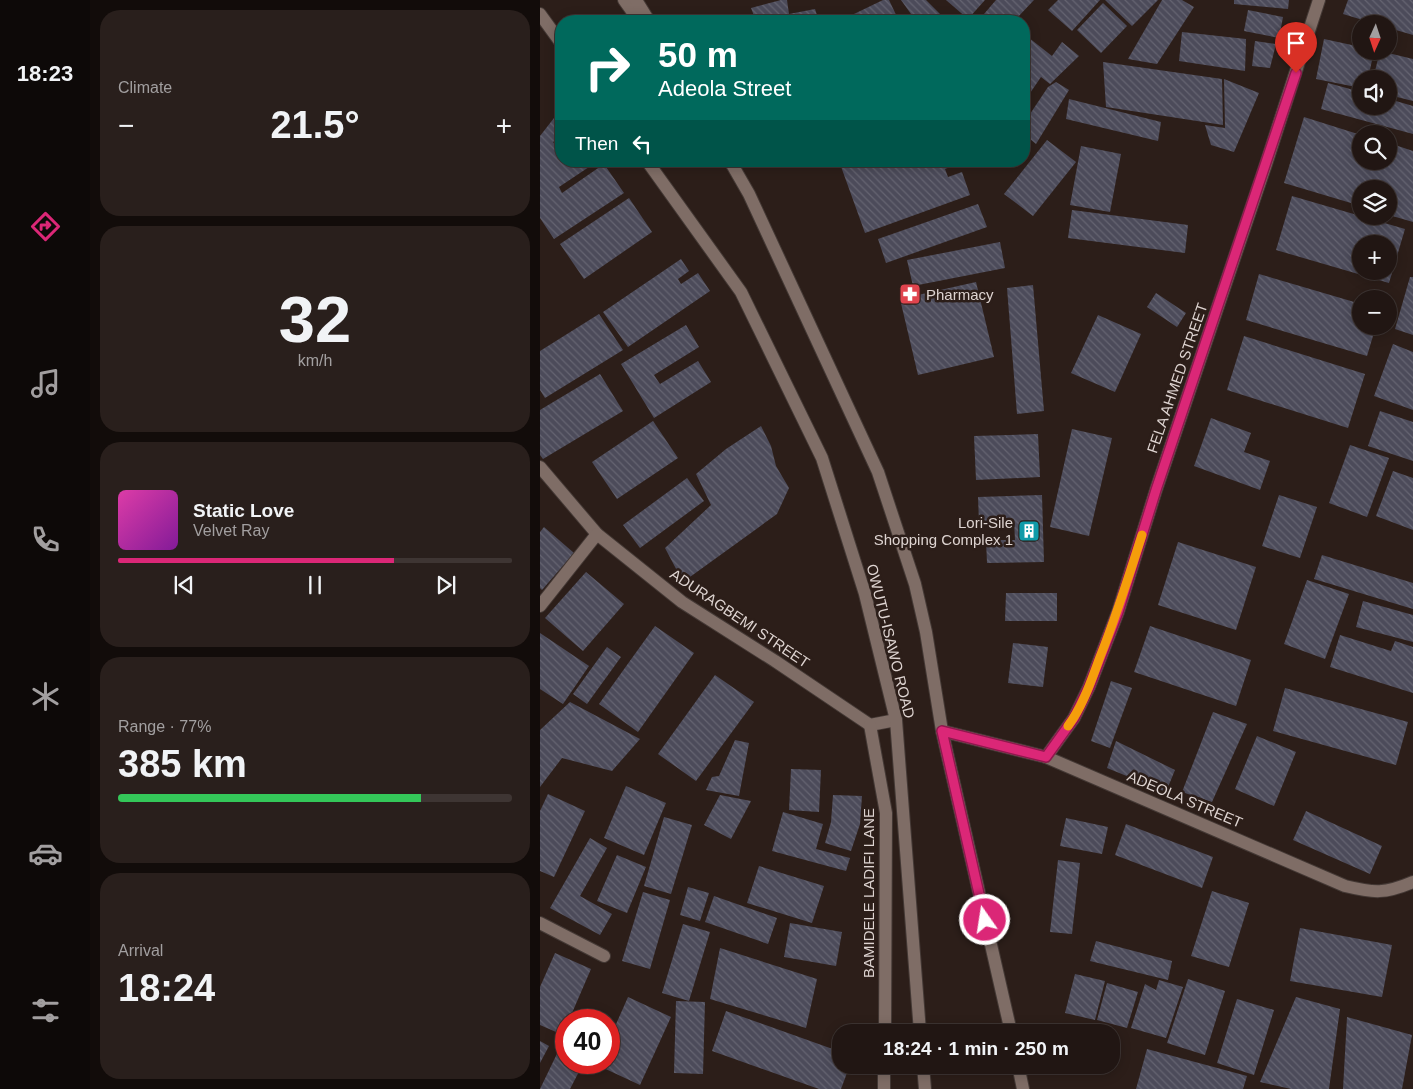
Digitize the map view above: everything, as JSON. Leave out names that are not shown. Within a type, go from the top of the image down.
[{"type":"street","points":[[624,0],[635,15]]},
{"type":"street","points":[[636,0],[645,15]]},
{"type":"street","name":"FELA AHMED STREET","points":[[1046,757],[1074,718],[1089,687],[1118,612],[1156,490],[1319,0]]},
{"type":"street","points":[[540,14],[555,35]]},
{"type":"street","name":"OWUTU-ISAWO ROAD","points":[[650,167],[740,292],[822,458],[865,594],[896,720],[919,1024]]},
{"type":"street","name":"OWUTU-ISAWO ROAD","points":[[733,167],[749,194],[878,472],[915,584],[926,632],[942,731],[1009,1024]]},
{"type":"street","name":"ADURAGBEMI STREET","points":[[540,467],[597,534],[682,602],[768,656],[870,725]]},
{"type":"street","points":[[540,606],[597,534]]},
{"type":"street","points":[[870,725],[896,720]]},
{"type":"street","name":"BAMIDELE LADIFI LANE","points":[[870,725],[886,813],[884,1024]]},
{"type":"street","name":"ADEOLA STREET","points":[[942,731],[1046,757],[1345,886],[1371,892],[1397,888],[1413,882]]},
{"type":"street","points":[[540,923],[604,956]]},
{"type":"street","points":[[884,1074],[884,1089]]},
{"type":"street","points":[[924,1074],[925,1089]]},
{"type":"street","points":[[1020,1074],[1024,1089]]},
{"type":"building","points":[[787,0],[789,14],[815,9],[817,15],[754,15],[751,8]]},
{"type":"building","points":[[883,0],[889,0],[896,15],[854,15]]},
{"type":"building","points":[[901,0],[926,0],[941,15],[912,15]]},
{"type":"building","points":[[946,0],[985,0],[972,15],[963,15]]},
{"type":"building","points":[[996,0],[1034,0],[1020,15],[983,15]]},
{"type":"building","points":[[1058,0],[1100,0],[1072,31],[1048,10]]},
{"type":"building","points":[[1105,0],[1158,0],[1132,26]]},
{"type":"building","points":[[1162,0],[1182,0],[1194,7],[1157,64],[1128,59]]},
{"type":"building","points":[[1234,0],[1289,0],[1288,9],[1234,4]]},
{"type":"building","points":[[1348,0],[1413,0],[1413,35],[1398,31],[1398,15],[1352,15],[1352,17],[1343,14]]},
{"type":"building","points":[[1103,3],[1127,26],[1101,53],[1077,30]]},
{"type":"building","points":[[1248,10],[1283,17],[1279,38],[1244,31]]},
{"type":"building","points":[[1182,32],[1246,39],[1245,71],[1179,61]]},
{"type":"building","points":[[1030,39],[1052,56],[1062,42],[1079,56],[1050,84],[1041,77],[1030,93]]},
{"type":"building","points":[[1324,39],[1352,45],[1352,60],[1372,60],[1370,70],[1352,70],[1352,86],[1316,79]]},
{"type":"building","points":[[1255,41],[1276,44],[1270,68],[1252,66]]},
{"type":"building","points":[[1398,55],[1413,59],[1413,101],[1397,97],[1397,70],[1375,70],[1378,60],[1398,60]]},
{"type":"building","points":[[1103,62],[1222,79],[1223,125],[1106,107]]},
{"type":"building","points":[[1224,79],[1259,93],[1234,152],[1211,145],[1205,125],[1225,128]]},
{"type":"building","points":[[1056,82],[1069,90],[1036,144],[1030,139],[1030,114],[1048,87]]},
{"type":"building","points":[[1328,83],[1352,90],[1352,115],[1397,115],[1397,101],[1413,106],[1413,134],[1397,130],[1397,125],[1380,125],[1321,109]]},
{"type":"building","points":[[1069,99],[1161,122],[1158,141],[1066,119]]},
{"type":"building","points":[[555,117],[555,140],[553,142],[555,145],[555,167],[589,167],[559,187],[562,193],[600,167],[606,167],[624,193],[554,239],[540,218],[540,136]]},
{"type":"building","points":[[1304,117],[1352,132],[1352,170],[1397,170],[1397,146],[1413,151],[1413,222],[1397,217],[1397,180],[1352,180],[1352,203],[1284,183]]},
{"type":"building","points":[[1047,140],[1076,162],[1033,216],[1004,194],[1026,167],[1030,167],[1030,161]]},
{"type":"building","points":[[1081,146],[1121,154],[1110,212],[1070,205]]},
{"type":"building","points":[[841,167],[950,167],[945,169],[948,177],[962,172],[970,195],[865,233]]},
{"type":"building","points":[[1292,196],[1352,214],[1352,225],[1391,225],[1405,229],[1397,256],[1397,235],[1352,235],[1352,272],[1276,250]]},
{"type":"building","points":[[629,198],[652,232],[584,279],[560,244]]},
{"type":"building","points":[[978,204],[987,227],[886,263],[878,239]]},
{"type":"building","points":[[1072,210],[1188,225],[1185,253],[1068,238]]},
{"type":"building","points":[[1000,242],[1005,268],[913,286],[907,260]]},
{"type":"building","points":[[681,259],[689,271],[678,279],[681,284],[698,273],[710,291],[628,347],[603,312]]},
{"type":"building","points":[[1259,274],[1352,301],[1352,335],[1373,335],[1367,356],[1246,320]]},
{"type":"building","points":[[1410,277],[1413,277],[1413,335],[1397,330],[1397,322]]},
{"type":"building","points":[[1379,280],[1390,280],[1389,283]]},
{"type":"building","points":[[976,282],[994,357],[918,375],[900,299]]},
{"type":"building","points":[[1033,285],[1044,411],[1017,414],[1007,288]]},
{"type":"building","points":[[1156,293],[1186,313],[1177,327],[1147,307]]},
{"type":"building","points":[[599,314],[623,350],[545,398],[540,390],[540,351]]},
{"type":"building","points":[[1098,315],[1141,334],[1115,392],[1071,373]]},
{"type":"building","points":[[686,325],[699,347],[654,375],[660,384],[698,361],[711,382],[654,418],[621,364]]},
{"type":"building","points":[[1244,336],[1365,374],[1348,428],[1227,390]]},
{"type":"building","points":[[1393,344],[1413,352],[1413,410],[1374,396]]},
{"type":"building","points":[[600,374],[623,411],[543,459],[540,455],[540,410]]},
{"type":"building","points":[[1380,411],[1413,422],[1413,461],[1368,446]]},
{"type":"building","points":[[1211,418],[1251,433],[1244,452],[1270,461],[1260,490],[1194,466]]},
{"type":"building","points":[[653,421],[678,458],[617,499],[592,462]]},
{"type":"building","points":[[761,426],[771,446],[776,466],[789,488],[777,514],[683,582],[665,548],[711,505],[696,474],[726,449]]},
{"type":"building","points":[[1072,429],[1112,438],[1089,536],[1050,527]]},
{"type":"building","points":[[1038,434],[1040,477],[976,480],[974,436]]},
{"type":"building","points":[[1350,445],[1389,458],[1367,517],[1329,503]]},
{"type":"building","points":[[1393,471],[1413,478],[1413,530],[1376,516]]},
{"type":"building","points":[[687,478],[704,501],[640,548],[623,525]]},
{"type":"building","name":"Lori-Sile Shopping Complex 1","points":[[1042,495],[1044,562],[987,563],[986,540],[1015,540],[1014,521],[979,522],[978,497]]},
{"type":"building","points":[[1279,495],[1317,507],[1300,558],[1262,546]]},
{"type":"building","points":[[544,527],[574,553],[542,590],[540,588],[540,532]]},
{"type":"building","points":[[1178,542],[1256,567],[1236,630],[1158,605]]},
{"type":"building","points":[[1322,555],[1413,583],[1413,609],[1314,579]]},
{"type":"building","points":[[586,572],[624,604],[583,651],[545,618]]},
{"type":"building","points":[[1307,580],[1349,594],[1325,659],[1284,644]]},
{"type":"building","points":[[1006,593],[1057,593],[1057,621],[1005,621]]},
{"type":"building","points":[[1363,601],[1413,615],[1413,642],[1356,627]]},
{"type":"building","points":[[655,626],[694,653],[638,732],[599,704]]},
{"type":"building","points":[[1150,626],[1251,660],[1236,706],[1134,672]]},
{"type":"building","points":[[540,633],[589,666],[563,704],[540,689]]},
{"type":"building","points":[[1340,635],[1391,651],[1395,641],[1413,647],[1413,693],[1330,667]]},
{"type":"building","points":[[1013,643],[1048,647],[1043,687],[1008,683]]},
{"type":"building","points":[[607,647],[621,657],[587,704],[573,694]]},
{"type":"building","points":[[715,675],[754,702],[696,781],[658,754]]},
{"type":"building","points":[[1111,681],[1132,688],[1110,748],[1091,741]]},
{"type":"building","points":[[1285,688],[1408,722],[1396,765],[1273,731]]},
{"type":"building","points":[[570,702],[640,739],[612,771],[562,758],[540,787],[540,730]]},
{"type":"building","points":[[1213,712],[1247,724],[1212,802],[1182,792]]},
{"type":"building","points":[[1257,736],[1296,752],[1274,806],[1235,789]]},
{"type":"building","points":[[735,740],[749,743],[739,796],[706,790],[712,777],[719,776]]},
{"type":"building","points":[[1116,741],[1175,770],[1166,792],[1107,768]]},
{"type":"building","points":[[791,769],[821,770],[819,812],[789,810]]},
{"type":"building","points":[[626,786],[666,803],[644,855],[604,838]]},
{"type":"building","points":[[548,794],[585,811],[554,877],[540,871],[540,811]]},
{"type":"building","points":[[720,795],[751,801],[731,839],[704,825]]},
{"type":"building","points":[[833,795],[862,796],[860,824],[851,851],[825,843],[831,822]]},
{"type":"building","points":[[1306,811],[1382,846],[1370,874],[1293,840]]},
{"type":"building","points":[[783,812],[823,824],[816,849],[850,858],[846,871],[772,851]]},
{"type":"building","points":[[664,817],[692,825],[671,894],[644,886]]},
{"type":"building","points":[[1066,818],[1108,827],[1102,854],[1060,846]]},
{"type":"building","points":[[1126,824],[1213,857],[1202,888],[1115,855]]},
{"type":"building","points":[[590,838],[607,848],[580,896],[612,914],[600,935],[550,908]]},
{"type":"building","points":[[617,855],[646,867],[627,913],[597,901]]},
{"type":"building","points":[[1058,860],[1080,863],[1072,934],[1050,932]]},
{"type":"building","points":[[759,866],[824,886],[812,923],[747,903]]},
{"type":"building","points":[[688,887],[709,893],[700,921],[680,915]]},
{"type":"building","points":[[1212,891],[1249,903],[1229,967],[1191,956]]},
{"type":"building","points":[[643,892],[670,900],[650,969],[622,961]]},
{"type":"building","points":[[714,896],[777,918],[768,944],[705,922]]},
{"type":"building","points":[[790,923],[842,932],[836,966],[784,957]]},
{"type":"building","points":[[683,924],[710,932],[689,1001],[662,993]]},
{"type":"building","points":[[1300,928],[1392,945],[1382,997],[1290,981]]},
{"type":"building","points":[[1096,941],[1172,961],[1168,980],[1090,961]]},
{"type":"building","points":[[720,948],[817,979],[806,1028],[710,999]]},
{"type":"building","points":[[555,953],[591,969],[574,1009],[555,1009],[555,1032],[540,1025],[540,987]]},
{"type":"building","points":[[1075,974],[1105,981],[1095,1020],[1065,1013]]},
{"type":"building","points":[[1188,979],[1225,991],[1205,1055],[1167,1043]]},
{"type":"building","points":[[1159,980],[1183,987],[1166,1038],[1131,1028],[1145,984],[1156,990]]},
{"type":"building","points":[[1107,983],[1138,992],[1127,1028],[1120,1026],[1120,1024],[1097,1020]]},
{"type":"building","points":[[628,997],[671,1017],[640,1085],[616,1074],[620,1074],[620,1015]]},
{"type":"building","points":[[1296,997],[1340,1009],[1329,1089],[1291,1089],[1260,1082]]},
{"type":"building","points":[[1237,999],[1274,1010],[1254,1075],[1217,1063]]},
{"type":"building","points":[[676,1001],[705,1002],[703,1074],[674,1073]]},
{"type":"building","points":[[726,1011],[832,1049],[832,1074],[847,1074],[841,1089],[819,1089],[712,1051]]},
{"type":"building","points":[[1347,1017],[1412,1035],[1402,1089],[1343,1089]]},
{"type":"building","points":[[540,1041],[549,1046],[540,1063]]},
{"type":"building","points":[[1147,1049],[1247,1076],[1243,1089],[1136,1089]]},
{"type":"building","points":[[555,1058],[555,1074],[578,1074],[570,1089],[540,1089]]},
{"type":"slow traffic","points":[[1068,726],[1074,718],[1095,672],[1118,612],[1142,535]]},
{"type":"place","name":"Pharmacy","points":[[910,294]]},
{"type":"place","name":"Lori-Sile Shopping Complex 1","points":[[1029,531]]},
{"type":"route","points":[[985,920],[942,731],[1046,757],[1074,718],[1089,687],[1118,612],[1156,490],[1296,73]]}]
